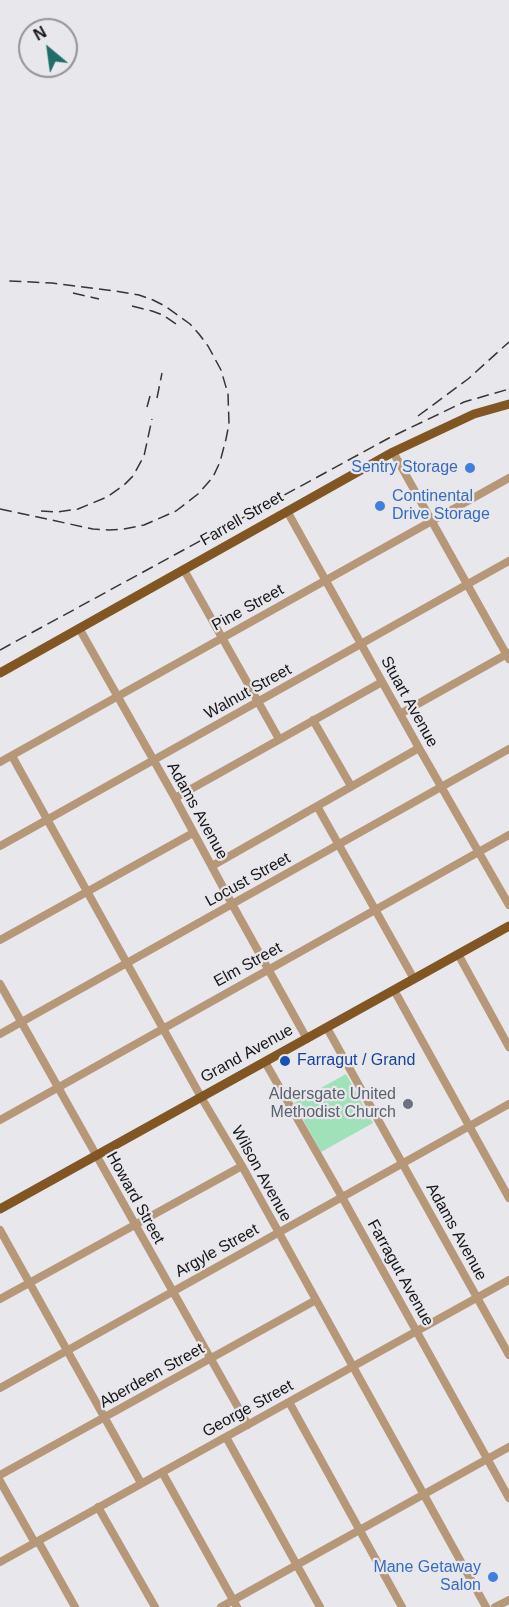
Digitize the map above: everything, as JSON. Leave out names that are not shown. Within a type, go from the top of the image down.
[{"type":"main road","name":"Farrell Street","points":[[0,673],[393,452],[474,414],[507,407]]},
{"type":"main road","name":"Grand Avenue","points":[[0,1209],[509,926]]},
{"type":"street","points":[[393,452],[508,656],[400,714]]},
{"type":"street","name":"Pine Street","points":[[0,762],[509,478]]},
{"type":"street","name":"Stuart Avenue","points":[[287,511],[509,905]]},
{"type":"street","name":"Walnut Street","points":[[0,846],[509,561]]},
{"type":"street","points":[[184,570],[279,739]]},
{"type":"street","name":"Adams Avenue","points":[[80,628],[307,1039]]},
{"type":"street","points":[[175,798],[382,682]]},
{"type":"street","points":[[313,720],[351,786]]},
{"type":"street","points":[[212,866],[419,748]]},
{"type":"street","name":"Locust Street","points":[[0,1034],[509,749]]},
{"type":"street","name":"Wilson Avenue","points":[[12,756],[486,1607]]},
{"type":"street","points":[[317,806],[414,979]]},
{"type":"street","points":[[0,940],[193,833]]},
{"type":"street","name":"Elm Street","points":[[0,1120],[509,835]]},
{"type":"street","points":[[458,954],[509,1047]]},
{"type":"street","name":"Howard Street","points":[[0,984],[248,1425]]},
{"type":"street","points":[[394,990],[509,1198]]},
{"type":"street","name":"Adams Avenue","points":[[327,1028],[509,1355]]},
{"type":"street","name":"Farragut Avenue","points":[[265,1062],[509,1498]]},
{"type":"street","name":"Argyle Street","points":[[0,1388],[509,1104]]},
{"type":"street","points":[[0,1299],[242,1166]]},
{"type":"street","points":[[0,1230],[141,1484]]},
{"type":"street","name":"George Street","points":[[0,1562],[509,1280]]},
{"type":"street","name":"Aberdeen Street","points":[[0,1475],[316,1300]]},
{"type":"street","points":[[289,1402],[402,1607]]},
{"type":"street","points":[[226,1437],[320,1607]]},
{"type":"street","points":[[220,1607],[236,1603],[296,1565],[509,1447]]},
{"type":"street","points":[[162,1472],[236,1603]]},
{"type":"street","points":[[0,1481],[75,1607]]},
{"type":"street","points":[[98,1507],[155,1607]]},
{"type":"street","points":[[495,1607],[509,1600]]},
{"type":"green space","points":[[346,1074],[373,1123],[321,1152],[294,1103]]},
{"type":"railway","points":[[0,509],[93,529],[124,529],[144,525],[176,511],[198,494],[213,477],[220,462],[229,424],[228,394],[221,370],[208,346],[190,324],[165,306],[139,295],[115,291],[52,283],[9,281]]},
{"type":"railway","points":[[73,293],[99,299]]},
{"type":"railway","points":[[132,306],[163,315],[176,324]]},
{"type":"railway","points":[[418,416],[468,379],[509,342]]},
{"type":"railway","points":[[157,398],[162,373]]},
{"type":"railway","points":[[0,650],[389,438],[464,402],[509,389]]},
{"type":"railway","points":[[147,407],[150,396]]},
{"type":"railway","points":[[41,511],[57,512],[78,509],[107,497],[124,485],[133,476],[144,456],[152,419]]},
{"type":"place","name":"Sentry Storage","points":[[470,468]]},
{"type":"place","name":"Continental Drive Storage","points":[[380,506]]},
{"type":"place","name":"Farragut / Grand","points":[[285,1061]]},
{"type":"place","name":"Aldersgate United Methodist Church","points":[[408,1104]]},
{"type":"place","name":"Mane Getaway Salon","points":[[493,1577]]}]
